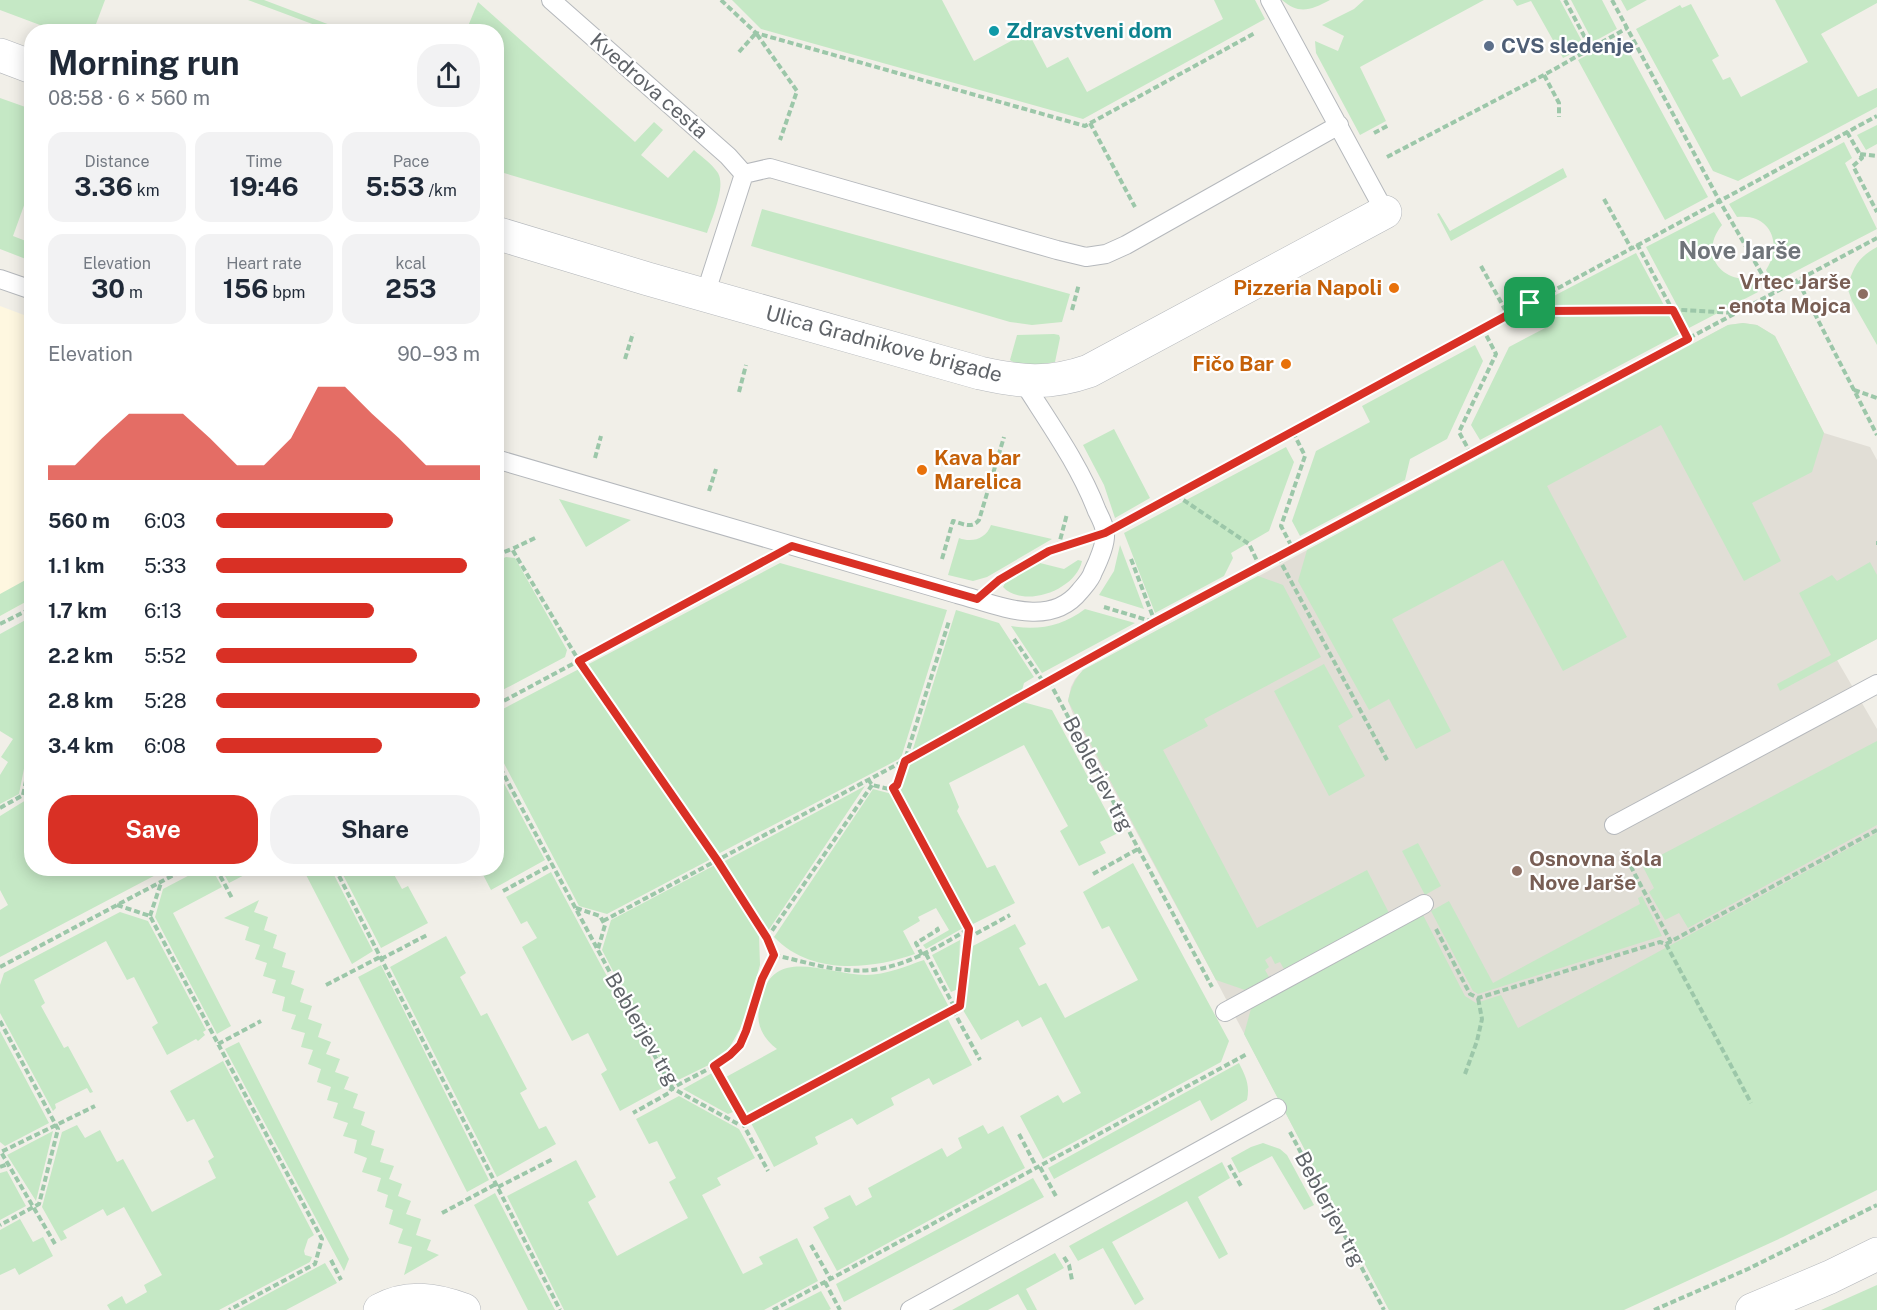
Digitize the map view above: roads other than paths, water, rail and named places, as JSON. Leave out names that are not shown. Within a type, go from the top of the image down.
[{"type":"street","points":[[0,55],[24,64]]},
{"type":"street","name":"Ulica Gradnikove brigade","points":[[504,235],[980,373],[1022,380],[1058,380],[1089,371],[1385,212]]},
{"type":"street","points":[[1752,1310],[1877,1254]]},
{"type":"street","points":[[380,1310],[403,1300],[422,1299],[464,1310]]},
{"type":"lane","name":"Kvedrova cesta","points":[[551,0],[728,156],[744,174]]},
{"type":"lane","points":[[1270,0],[1385,212]]},
{"type":"lane","points":[[705,295],[744,174],[770,168],[1086,257],[1106,254],[1148,233],[1339,125]]},
{"type":"lane","points":[[0,279],[24,287]]},
{"type":"lane","points":[[504,461],[934,588],[1016,611],[1041,612],[1066,604],[1092,577],[1112,529],[1022,380]]},
{"type":"lane","points":[[1614,825],[1877,684]]},
{"type":"lane","points":[[1225,1012],[1424,904]]},
{"type":"lane","points":[[910,1310],[1276,1108]]},
{"type":"place","name":"Zdravstveni dom","points":[[994,31]]},
{"type":"place","name":"CVS sledenje","points":[[1489,46]]},
{"type":"place","name":"Pizzeria Napoli","points":[[1394,288]]},
{"type":"place","name":"Vrtec Jarše - enota Mojca","points":[[1863,294]]},
{"type":"place","name":"Fičo Bar","points":[[1286,364]]},
{"type":"place","name":"Kava bar Marelica","points":[[922,470]]},
{"type":"place","name":"Osnovna šola Nove Jarše","points":[[1517,871]]},
{"type":"district","name":"Nove Jarše","points":[[1740,251]]}]
